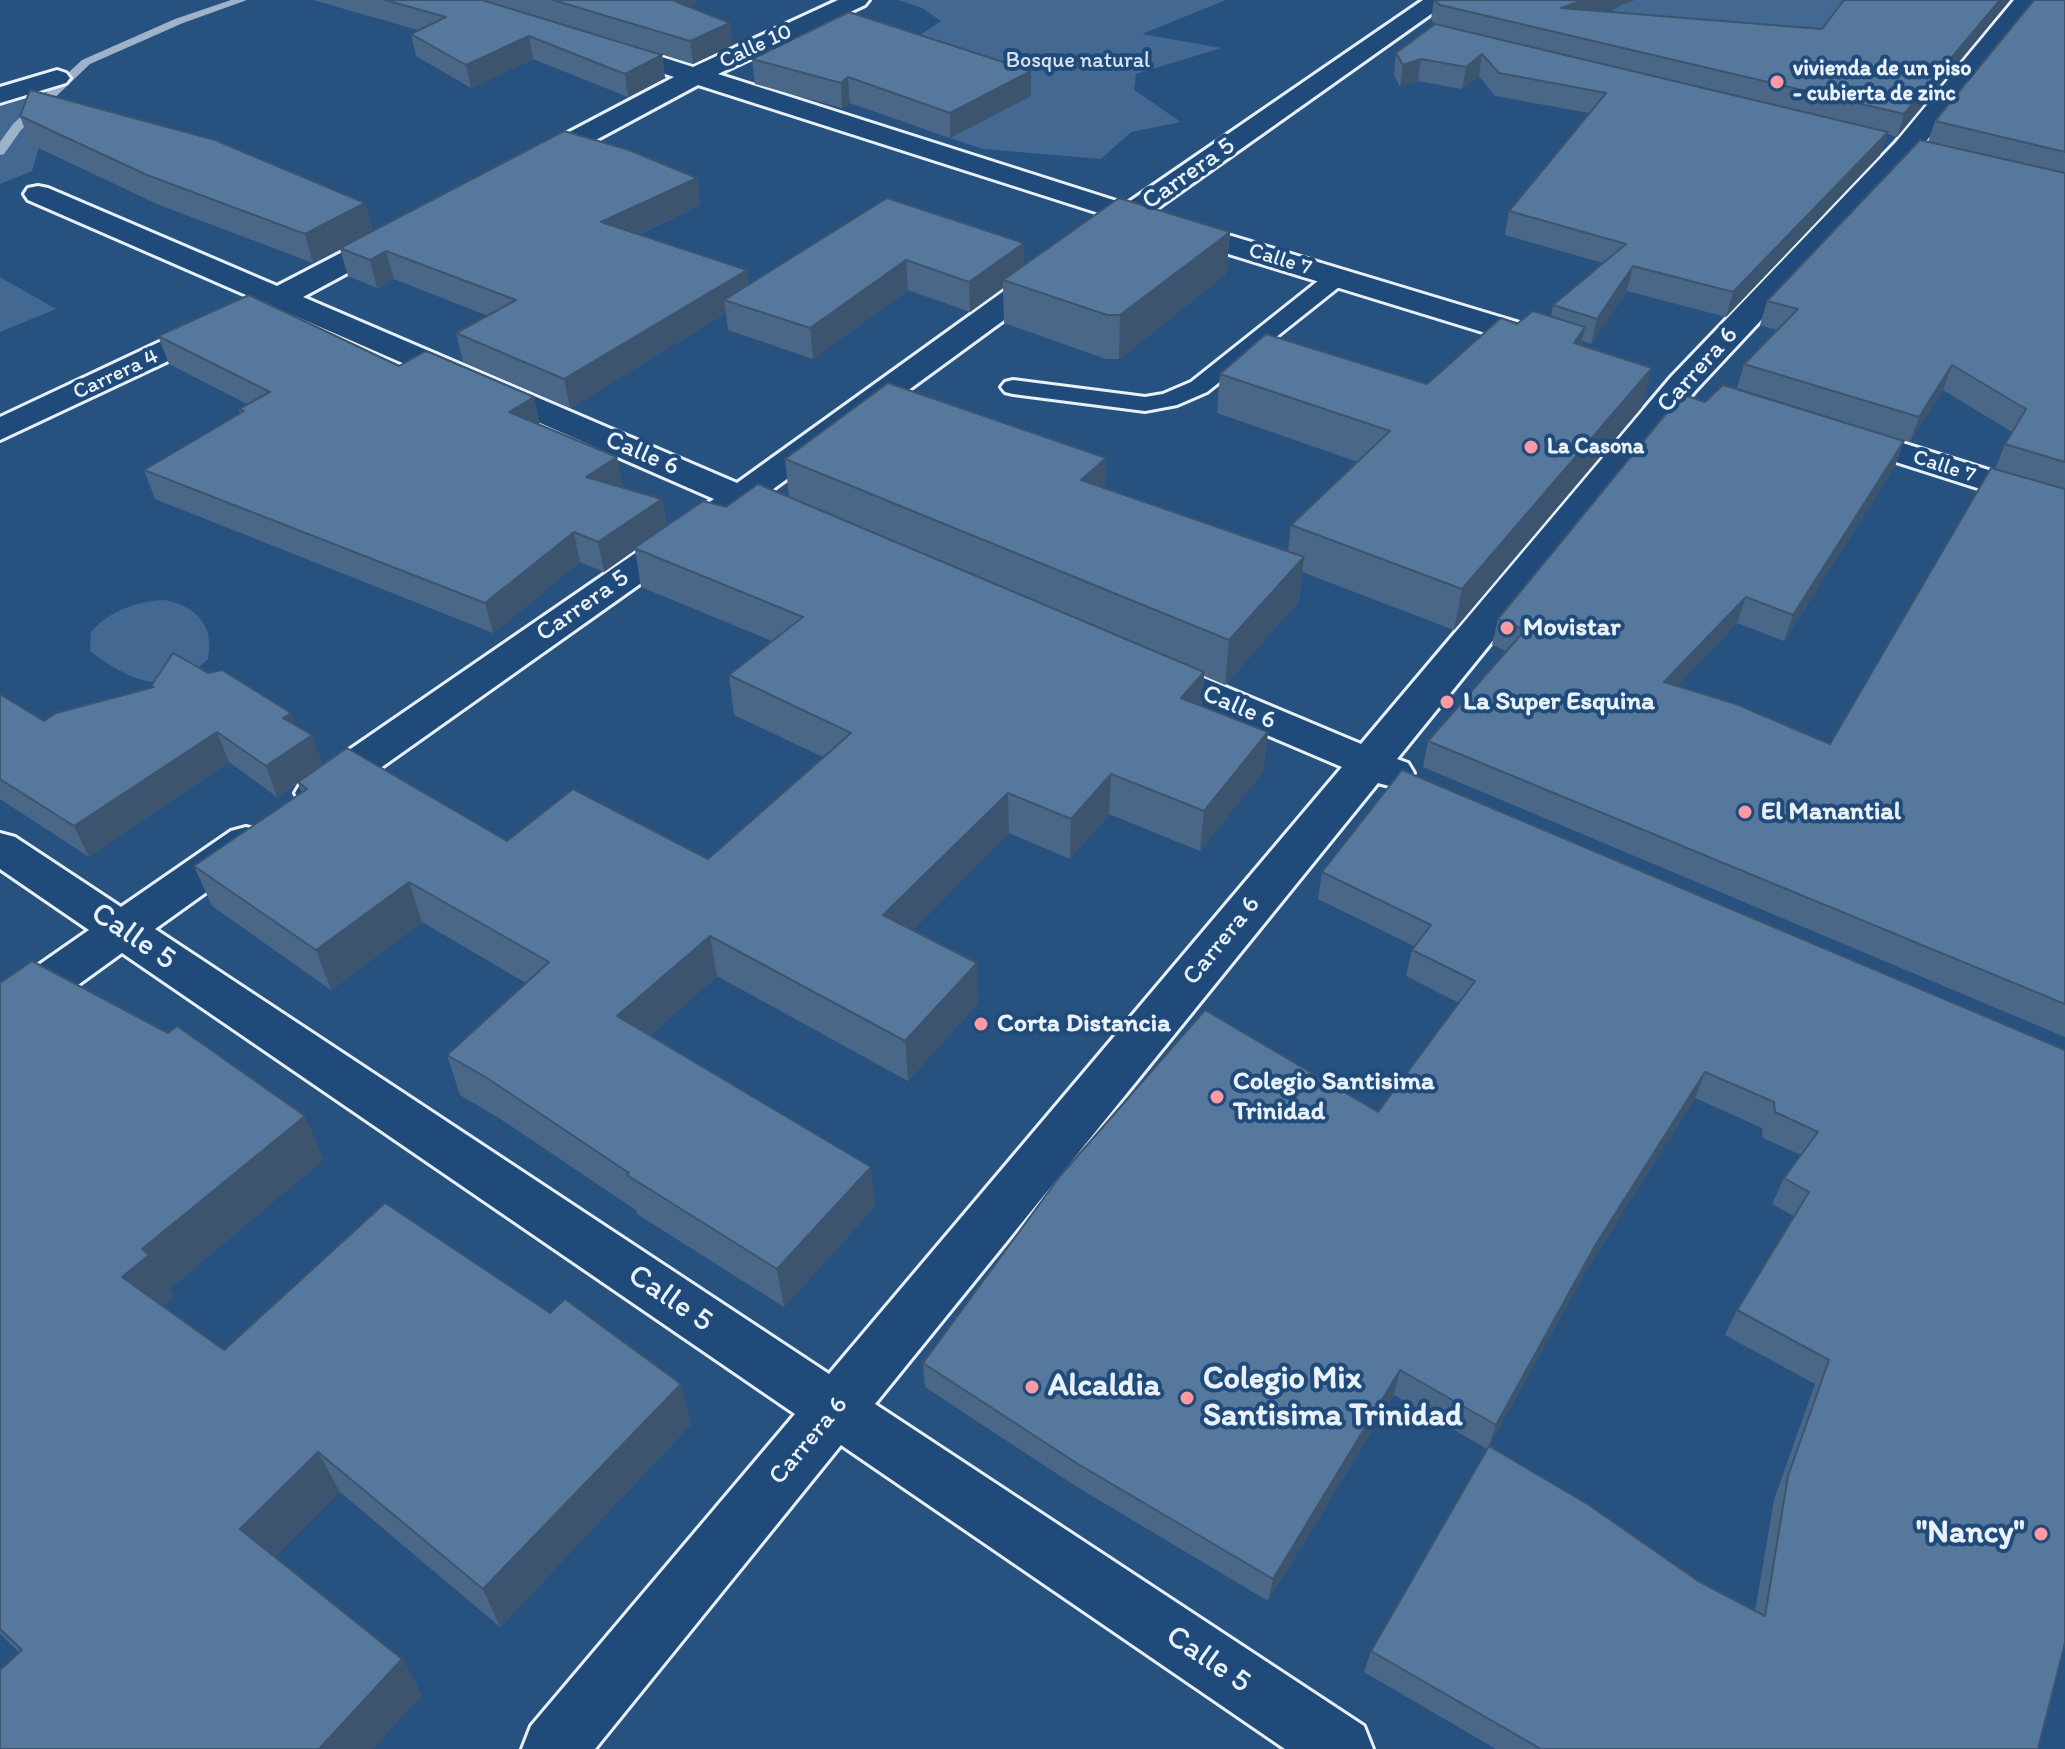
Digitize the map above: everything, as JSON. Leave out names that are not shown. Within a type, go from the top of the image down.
[{"type":"street","name":"Calle 10","points":[[698,74],[857,0]]},
{"type":"street","name":"Carrera 5","points":[[0,1016],[740,497],[1130,214],[1416,31],[1439,0]]},
{"type":"street","name":"Carrera 6","points":[[554,1749],[1683,384],[1905,148],[2027,0]]},
{"type":"street","name":"Calle 7","points":[[581,39],[1130,214],[1578,351]]},
{"type":"street","points":[[503,178],[698,74]]},
{"type":"street","points":[[0,95],[57,78]]},
{"type":"street","name":"Calle 6","points":[[38,194],[828,534]]},
{"type":"street","name":"Carrera 4","points":[[0,430],[280,297],[420,223]]},
{"type":"street","name":"Calle 7","points":[[1816,426],[2065,505]]},
{"type":"street","name":"Calle 6","points":[[1120,657],[1427,788]]},
{"type":"street","name":"Calle 5","points":[[0,848],[1341,1749]]},
{"type":"lane","points":[[1013,387],[1145,404],[1169,400],[1199,387],[1336,278]]},
{"type":"green space","name":"Bosque natural","points":[[898,0],[1226,0],[1142,34],[1221,48],[1136,74],[1134,90],[1181,122],[1131,132],[1101,159],[983,149],[950,138],[989,117],[913,40],[941,21],[922,8]]},
{"type":"green space","points":[[1631,0],[1898,0],[1925,45],[1601,16]]},
{"type":"green space","points":[[58,81],[32,171],[0,184],[0,99]]},
{"type":"green space","points":[[0,277],[56,309],[0,332]]},
{"type":"green space","points":[[165,600],[186,607],[206,627],[208,659],[190,674],[171,682],[146,681],[122,672],[90,651],[91,632],[106,618],[134,605]]},
{"type":"building","points":[[385,0],[482,0],[662,55],[625,74],[529,36],[466,65],[411,34],[446,17]]},
{"type":"building","points":[[553,0],[672,0],[730,23],[690,41]]},
{"type":"building","points":[[1435,0],[1583,0],[1561,8],[1822,29],[1844,0],[2000,0],[1904,114],[1440,5]]},
{"type":"building","points":[[2034,0],[2065,0],[2065,152],[1935,121]]},
{"type":"building","points":[[849,12],[1031,71],[950,113],[848,77],[841,83],[752,59]]},
{"type":"building","points":[[1435,24],[1888,132],[1733,292],[1633,266],[1597,319],[1553,305],[1626,244],[1509,211],[1606,93],[1499,73],[1482,54],[1466,67],[1421,59],[1403,65],[1396,53]]},
{"type":"building","points":[[30,90],[215,140],[365,203],[305,234],[147,175],[20,116]]},
{"type":"building","points":[[564,131],[629,150],[697,178],[601,222],[747,270],[564,379],[456,333],[516,300],[386,251],[370,260],[340,248]]},
{"type":"building","points":[[1920,140],[2065,173],[2065,462],[2005,444],[2026,409],[1952,365],[1919,417],[1744,364],[1798,309],[1767,301]]},
{"type":"building","points":[[887,198],[1024,243],[969,282],[906,260],[810,328],[724,300]]},
{"type":"building","points":[[1119,198],[1230,232],[1120,315],[1107,315],[1003,280]]},
{"type":"building","points":[[249,295],[399,366],[426,351],[534,397],[509,412],[617,457],[586,477],[662,499],[598,542],[574,532],[485,603],[144,470],[244,411],[239,409],[270,392],[158,336]]},
{"type":"building","points":[[1533,311],[1585,327],[1574,343],[1652,368],[1462,589],[1291,525],[1390,431],[1220,374],[1266,334],[1427,384],[1501,318],[1517,324]]},
{"type":"building","points":[[888,383],[1106,458],[1081,480],[1304,557],[1229,640],[785,459]]},
{"type":"building","points":[[1723,385],[1904,441],[1793,615],[1746,597],[1664,682],[1736,704],[1830,744],[1991,468],[2065,489],[2065,1004],[1428,741],[1525,630],[1498,619],[1682,394],[1705,402]]},
{"type":"building","points":[[758,484],[1204,672],[1181,698],[1268,732],[1204,811],[1111,774],[1071,819],[1008,793],[883,915],[977,963],[905,1041],[710,936],[617,1016],[871,1167],[777,1269],[627,1175],[629,1173],[487,1078],[447,1055],[549,962],[409,882],[316,950],[194,866],[307,789],[298,782],[347,748],[507,841],[573,789],[708,859],[851,733],[729,675],[803,617],[634,548],[703,501],[726,507]]},
{"type":"building","points":[[173,653],[208,673],[222,670],[291,713],[283,718],[312,735],[266,766],[217,732],[74,826],[0,779],[0,694],[44,721],[56,713],[154,687],[151,686]]},
{"type":"building","points":[[1402,770],[2065,1050],[2065,1643],[2038,1749],[1541,1749],[1371,1651],[1489,1446],[1589,1505],[1698,1581],[1765,1616],[1788,1476],[1829,1360],[1737,1310],[1809,1192],[1784,1178],[1818,1132],[1775,1112],[1774,1102],[1705,1072],[1596,1244],[1496,1425],[1400,1370],[1273,1579],[1078,1464],[923,1363],[1060,1176],[1205,1010],[1378,1112],[1475,981],[1412,950],[1431,925],[1322,872]]},
{"type":"building","points":[[32,961],[168,1033],[177,1026],[305,1116],[142,1249],[149,1255],[122,1277],[224,1350],[385,1203],[550,1313],[565,1299],[681,1384],[483,1589],[318,1452],[240,1529],[402,1659],[319,1749],[0,1749],[0,1670],[22,1650],[0,1629],[0,983]]},
{"type":"waterway","points":[[0,151],[17,127],[86,62],[179,21],[242,0]]},
{"type":"place","name":"vivienda de un piso - cubierta de zinc","points":[[1777,82]]},
{"type":"place","name":"La Casona","points":[[1531,447]]},
{"type":"place","name":"Movistar","points":[[1507,628]]},
{"type":"place","name":"La Super Esquina","points":[[1447,702]]},
{"type":"place","name":"El Manantial","points":[[1745,812]]},
{"type":"place","name":"Corta Distancia","points":[[981,1024]]},
{"type":"place","name":"Colegio Santisima Trinidad","points":[[1217,1097]]},
{"type":"place","name":"Alcaldia","points":[[1032,1387]]},
{"type":"place","name":"Colegio Mix Santisima Trinidad","points":[[1187,1398]]},
{"type":"place","name":"\"Nancy\"","points":[[2041,1534]]}]
